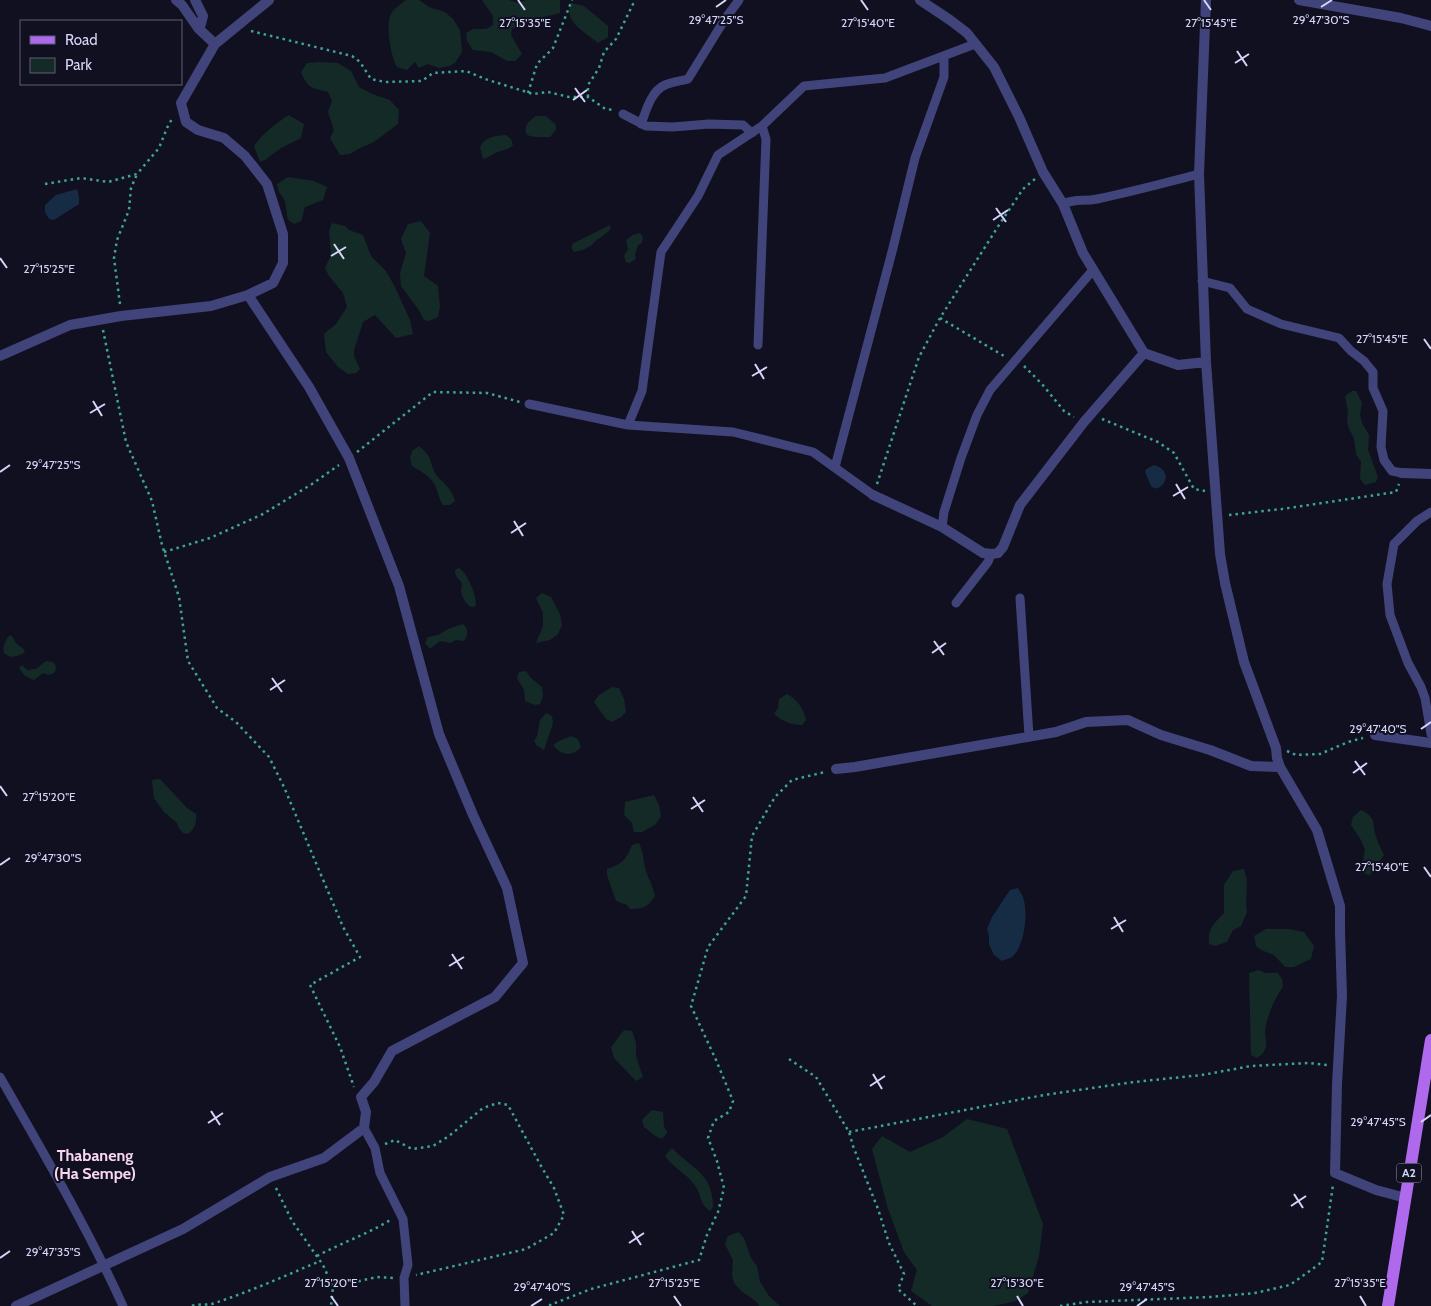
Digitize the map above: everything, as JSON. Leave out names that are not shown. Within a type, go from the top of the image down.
[{"type":"main road","name":"A2","points":[[1388,1306],[1431,1040]]},
{"type":"street","points":[[176,0],[182,5],[198,28],[215,44]]},
{"type":"street","points":[[196,0],[203,16],[198,28]]},
{"type":"street","points":[[0,356],[70,325],[121,316],[211,306],[248,296],[273,283],[283,263],[283,234],[267,184],[245,156],[224,138],[198,130],[186,122],[181,103],[215,44],[269,0]]},
{"type":"street","points":[[920,0],[967,33],[994,67],[1019,117],[1042,172],[1063,204],[1083,253],[1144,353],[1178,365],[1206,362]]},
{"type":"street","points":[[1206,0],[1199,174],[1206,362],[1220,554],[1244,662],[1276,748],[1280,767],[1317,830],[1340,906],[1342,996],[1335,1172],[1376,1190],[1406,1198]]},
{"type":"street","points":[[1299,0],[1401,18],[1431,26]]},
{"type":"street","points":[[16,1306],[183,1229],[270,1177],[324,1158],[364,1128],[366,1112],[361,1097],[374,1082],[392,1051],[495,997],[523,963],[507,888],[439,734],[399,586],[349,458],[310,387],[248,296]]},
{"type":"street","points":[[873,495],[942,527],[983,553],[998,553],[1003,547],[1020,505],[1090,415],[1144,353]]},
{"type":"street","points":[[1402,473],[1431,474]]},
{"type":"street","points":[[836,769],[1056,732],[1086,722],[1128,720],[1160,735],[1210,750],[1251,766],[1280,767]]},
{"type":"street","points":[[1375,735],[1431,743]]},
{"type":"lane","points":[[641,124],[648,105],[657,91],[664,85],[688,78],[739,0]]},
{"type":"lane","points":[[628,425],[642,391],[661,252],[698,196],[718,155],[762,126],[804,86],[885,78],[975,44]]},
{"type":"lane","points":[[834,467],[893,248],[914,158],[944,77],[944,56]]},
{"type":"lane","points":[[623,114],[646,126],[673,127],[709,124],[743,126],[752,133]]},
{"type":"lane","points":[[758,345],[766,139],[762,126]]},
{"type":"lane","points":[[1063,204],[1072,200],[1093,200],[1148,188],[1199,174]]},
{"type":"lane","points":[[942,527],[944,512],[961,458],[977,415],[990,390],[1093,270]]},
{"type":"lane","points":[[1202,281],[1230,288],[1247,309],[1281,324],[1340,338],[1351,351],[1364,361],[1373,372],[1373,388],[1383,411],[1381,447],[1384,460],[1392,471],[1402,473]]},
{"type":"lane","points":[[529,404],[628,425],[732,432],[813,452],[873,495]]},
{"type":"lane","points":[[1431,512],[1417,521],[1394,544],[1387,584],[1390,615],[1408,663],[1425,698],[1431,734]]},
{"type":"lane","points":[[956,602],[988,562],[991,554]]},
{"type":"lane","points":[[1020,598],[1029,736]]},
{"type":"lane","points":[[0,1076],[72,1205],[104,1265],[123,1306]]},
{"type":"lane","points":[[364,1128],[374,1148],[380,1173],[403,1219],[408,1266],[404,1278],[405,1306]]},
{"type":"path","points":[[528,93],[537,64],[553,48],[572,0]]},
{"type":"path","points":[[588,97],[588,86],[599,68],[604,52],[616,39],[635,0]]},
{"type":"path","points":[[236,27],[352,56],[360,62],[370,80],[385,82],[422,81],[433,73],[466,71],[528,93],[548,92],[569,97],[588,97],[604,108],[623,114]]},
{"type":"path","points":[[121,316],[114,258],[117,240],[129,210],[131,188],[137,174],[159,148],[167,128],[181,103]]},
{"type":"path","points":[[873,495],[919,357],[940,318],[999,225],[1023,190],[1042,172]]},
{"type":"path","points":[[44,184],[81,178],[108,182],[137,174]]},
{"type":"path","points":[[101,319],[126,442],[152,501],[164,552],[179,597],[188,660],[217,708],[236,722],[269,757],[284,787],[343,927],[360,956],[310,986],[340,1047],[354,1088],[361,1097]]},
{"type":"path","points":[[164,552],[210,538],[263,514],[312,484],[349,458],[433,392],[487,393],[529,404]]},
{"type":"path","points":[[1090,415],[1158,442],[1174,454],[1194,489],[1216,494]]},
{"type":"path","points":[[1218,516],[1396,492],[1402,473]]},
{"type":"path","points":[[1276,748],[1296,754],[1320,754],[1348,742],[1375,735]]},
{"type":"path","points":[[550,1306],[591,1289],[699,1260],[707,1235],[718,1212],[724,1188],[717,1161],[708,1138],[714,1121],[729,1112],[733,1101],[690,1006],[708,947],[746,896],[752,836],[775,797],[792,780],[836,769]]},
{"type":"path","points":[[790,1059],[816,1077],[849,1132],[889,1243],[904,1274],[898,1289],[917,1306]]},
{"type":"path","points":[[849,1132],[1044,1095],[1134,1082],[1202,1075],[1251,1066],[1308,1063],[1338,1066]]},
{"type":"path","points":[[332,1287],[376,1277],[404,1278],[526,1249],[554,1233],[564,1214],[554,1188],[508,1105],[498,1103],[482,1108],[449,1136],[432,1146],[412,1149],[395,1140],[374,1148]]},
{"type":"path","points":[[1060,1306],[1086,1302],[1255,1293],[1290,1285],[1322,1262],[1335,1172]]},
{"type":"path","points":[[270,1177],[292,1221],[320,1261],[332,1287],[331,1306]]},
{"type":"path","points":[[317,1256],[400,1214]]},
{"type":"path","points":[[192,1306],[198,1304],[211,1305],[261,1287],[320,1261]]},
{"type":"green space","points":[[406,0],[419,0],[429,7],[445,12],[453,19],[460,30],[462,52],[455,63],[439,68],[428,64],[419,68],[415,62],[407,70],[397,67],[390,41],[389,19],[393,10]]},
{"type":"green space","points":[[482,0],[509,0],[518,3],[526,0],[560,0],[560,13],[540,18],[531,18],[512,29],[511,35],[522,54],[515,61],[507,61],[491,52],[473,50],[467,41],[466,33],[473,29],[486,29],[493,25],[493,16]]},
{"type":"green space","points":[[571,3],[584,6],[608,26],[608,37],[598,43],[582,31],[570,16]]},
{"type":"green space","points":[[307,63],[338,63],[351,71],[359,87],[390,100],[399,110],[398,124],[374,142],[350,154],[340,155],[330,138],[334,130],[328,112],[332,101],[328,92],[308,84],[301,72]]},
{"type":"green space","points":[[289,115],[304,124],[301,138],[260,162],[254,146],[270,129]]},
{"type":"green space","points":[[536,116],[546,116],[556,125],[556,130],[550,137],[527,135],[527,124]]},
{"type":"green space","points":[[506,135],[511,139],[513,145],[483,159],[480,147],[482,143],[491,137]]},
{"type":"green space","points":[[288,177],[314,181],[327,187],[323,200],[305,207],[301,221],[294,224],[288,220],[285,201],[279,192],[277,184]]},
{"type":"green space","points":[[421,221],[430,233],[424,276],[438,286],[440,307],[438,317],[429,321],[424,320],[401,286],[400,273],[406,253],[401,239],[408,224]]},
{"type":"green space","points":[[332,223],[345,226],[349,230],[363,235],[371,256],[386,271],[395,287],[410,320],[413,334],[396,338],[375,315],[363,322],[354,350],[354,356],[360,369],[356,373],[348,374],[338,367],[326,352],[324,334],[336,324],[347,307],[343,293],[325,268],[331,255],[329,231]]},
{"type":"green space","points":[[610,225],[611,228],[608,232],[592,245],[574,252],[572,244]]},
{"type":"green space","points":[[640,233],[643,237],[642,243],[638,245],[635,255],[636,259],[629,263],[626,262],[624,256],[628,249],[626,240]]},
{"type":"green space","points":[[1352,391],[1356,391],[1362,403],[1360,415],[1369,435],[1368,450],[1378,477],[1376,482],[1365,485],[1360,479],[1361,462],[1356,454],[1354,438],[1347,421],[1348,412],[1345,396]]},
{"type":"green space","points":[[419,446],[429,458],[437,477],[452,493],[455,501],[450,505],[443,505],[433,482],[425,474],[412,466],[410,458],[412,451]]},
{"type":"green space","points":[[459,568],[471,585],[476,606],[471,607],[463,597],[461,592],[462,585],[455,573],[455,570]]},
{"type":"green space","points":[[542,593],[551,597],[560,614],[562,625],[558,634],[550,640],[536,643],[543,626],[543,613],[536,598]]},
{"type":"green space","points":[[463,624],[467,632],[464,641],[456,640],[451,643],[440,641],[430,649],[425,643],[428,637],[438,635]]},
{"type":"green space","points":[[10,635],[25,652],[14,657],[4,653],[5,643]]},
{"type":"green space","points":[[46,661],[53,662],[56,666],[55,672],[50,675],[43,673],[34,680],[25,676],[19,668],[22,665],[27,670],[36,669]]},
{"type":"green space","points":[[526,671],[542,687],[543,696],[540,704],[535,705],[525,701],[524,690],[517,678],[519,672]]},
{"type":"green space","points":[[612,687],[619,688],[624,699],[626,712],[612,722],[606,719],[594,702],[599,695]]},
{"type":"green space","points":[[787,694],[802,708],[806,720],[802,725],[787,722],[774,714],[778,708],[779,699]]},
{"type":"green space","points":[[546,713],[552,716],[553,723],[544,750],[537,746],[534,741],[537,736],[540,720]]},
{"type":"green space","points":[[571,736],[578,739],[581,747],[571,754],[563,753],[553,745],[559,741]]},
{"type":"green space","points":[[160,779],[187,808],[196,814],[193,830],[188,834],[183,833],[177,823],[164,812],[154,798],[152,780]]},
{"type":"green space","points":[[654,795],[659,805],[661,816],[655,825],[642,832],[634,832],[632,823],[624,815],[625,802]]},
{"type":"green space","points":[[1361,810],[1372,818],[1377,839],[1384,855],[1370,875],[1365,874],[1362,867],[1365,850],[1351,825],[1353,817]]},
{"type":"green space","points":[[639,843],[655,896],[645,907],[630,909],[627,905],[616,901],[607,875],[607,869],[620,863],[628,854],[632,845]]},
{"type":"green space","points":[[1244,869],[1247,880],[1247,912],[1241,926],[1233,930],[1227,942],[1215,946],[1209,944],[1209,934],[1212,927],[1224,913],[1224,885],[1233,871]]},
{"type":"green space","points":[[1266,929],[1289,929],[1304,932],[1314,946],[1311,959],[1294,967],[1285,967],[1274,955],[1256,946],[1254,936]]},
{"type":"green space","points":[[1259,970],[1265,973],[1278,973],[1282,979],[1283,987],[1267,1019],[1265,1048],[1263,1053],[1257,1058],[1251,1055],[1249,973]]},
{"type":"green space","points":[[624,1030],[632,1031],[636,1043],[636,1056],[643,1077],[636,1081],[614,1058],[611,1047]]},
{"type":"green space","points":[[652,1110],[663,1112],[664,1126],[667,1133],[662,1139],[644,1127],[642,1120]]},
{"type":"green space","points":[[967,1119],[1007,1129],[1043,1224],[1039,1256],[1028,1293],[1016,1301],[993,1306],[932,1306],[911,1291],[917,1270],[904,1252],[888,1209],[872,1149],[882,1136],[910,1152],[943,1137]]},
{"type":"green space","points":[[672,1148],[705,1179],[712,1196],[713,1207],[710,1211],[702,1203],[693,1182],[665,1156]]},
{"type":"green space","points":[[739,1232],[744,1238],[751,1258],[757,1266],[760,1282],[769,1296],[780,1306],[759,1306],[757,1302],[741,1291],[734,1283],[732,1275],[733,1260],[725,1244],[728,1236]]},
{"type":"water","points":[[77,189],[79,204],[54,220],[49,219],[45,212],[45,205],[56,195]]},
{"type":"water","points":[[1154,465],[1161,468],[1166,477],[1162,486],[1158,488],[1151,486],[1145,471]]},
{"type":"water","points":[[1018,888],[1024,901],[1025,927],[1017,951],[1013,956],[1002,961],[994,955],[989,944],[987,929],[992,917],[1010,890]]},
{"type":"district","name":"Thabaneng (Ha Sempe)","points":[[95,1164]]}]
